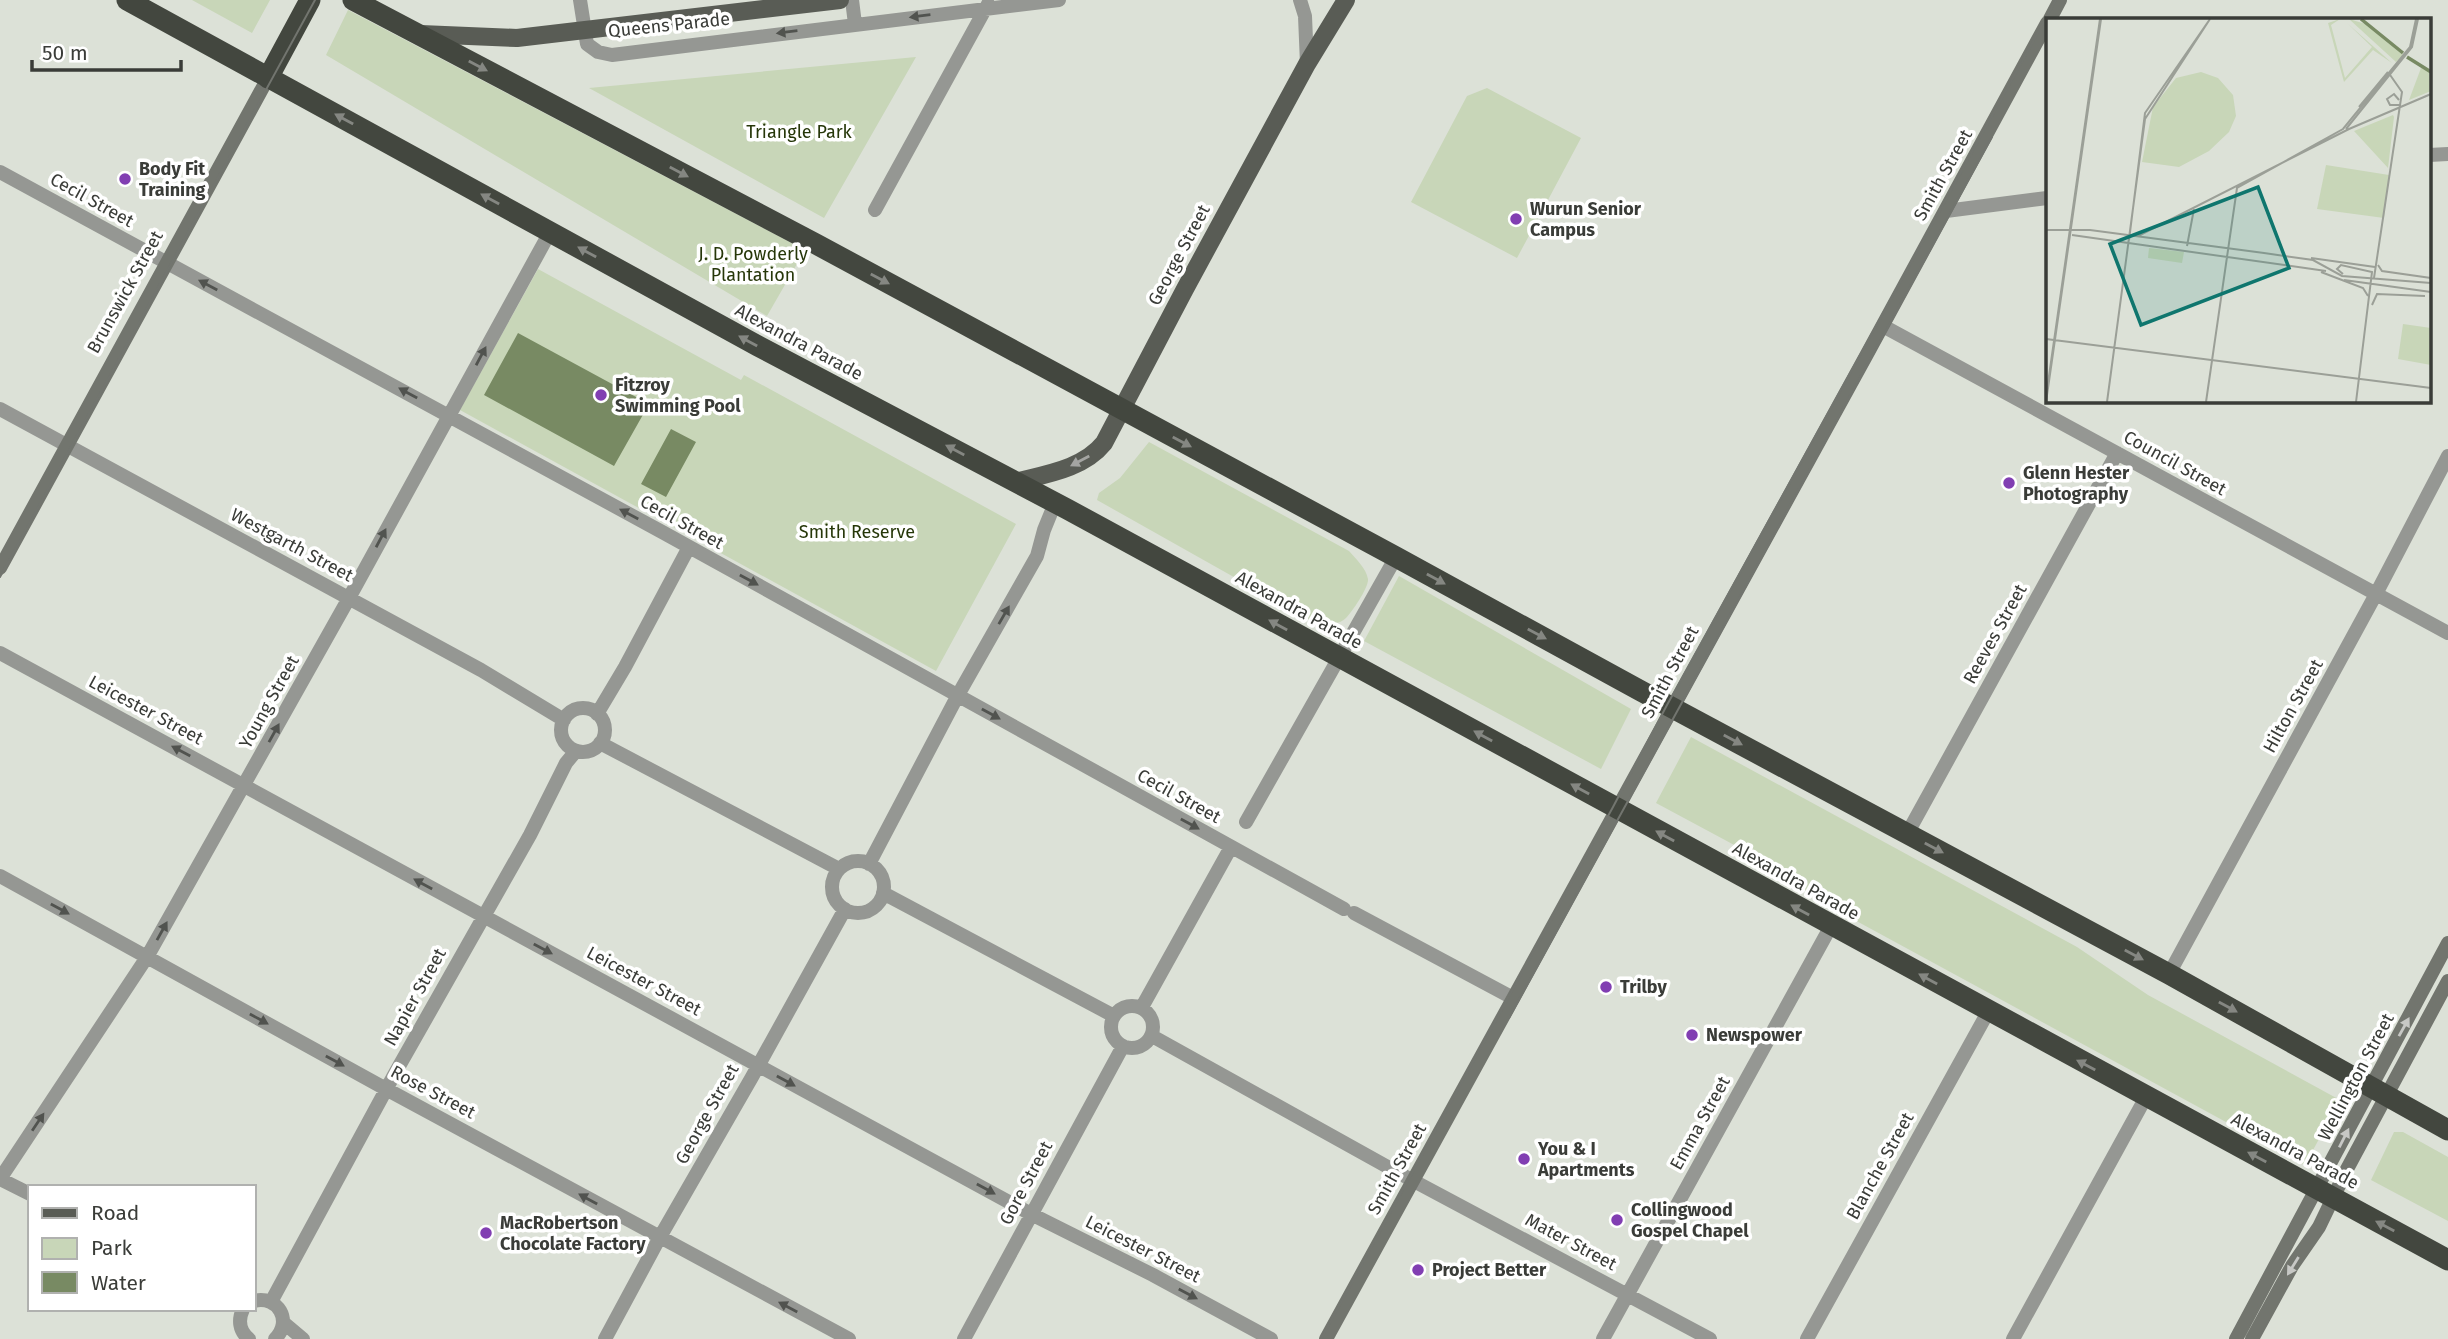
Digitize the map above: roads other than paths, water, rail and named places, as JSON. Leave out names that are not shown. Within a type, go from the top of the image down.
[{"type":"highway","name":"Alexandra Parade","points":[[127,0],[758,346],[1055,503],[2448,1260]]},
{"type":"highway","name":"Brunswick Street","points":[[268,78],[310,0]]},
{"type":"highway","points":[[353,0],[811,241],[1396,556],[2169,974],[2448,1130]]},
{"type":"main road","name":"Queens Parade","points":[[418,34],[517,38],[840,0]]},
{"type":"main road","name":"George Street","points":[[1015,482],[1061,470],[1089,457],[1104,443],[1307,64],[1344,1]]},
{"type":"street","name":"Queens Parade","points":[[580,0],[587,44],[612,55],[988,4],[1059,0]]},
{"type":"street","points":[[852,0],[855,24]]},
{"type":"street","points":[[1300,0],[1306,22],[1307,64]]},
{"type":"street","name":"Smith Street","points":[[2050,18],[2060,0]]},
{"type":"street","points":[[875,210],[988,4]]},
{"type":"street","name":"Smith Street","points":[[1326,1339],[2046,25]]},
{"type":"street","name":"Brunswick Street","points":[[0,568],[268,78]]},
{"type":"street","points":[[2430,155],[2448,154]]},
{"type":"street","name":"Cecil Street","points":[[0,172],[689,547],[1349,911],[1513,998]]},
{"type":"street","points":[[1946,211],[2046,198]]},
{"type":"street","name":"Young Street","points":[[0,1179],[148,957],[550,232]]},
{"type":"street","name":"Council Street","points":[[1883,326],[2448,633]]},
{"type":"street","name":"Westgarth Street","points":[[0,409],[481,670],[564,720]]},
{"type":"street","name":"Reeves Street","points":[[1908,834],[2117,453]]},
{"type":"street","name":"Hilton Street","points":[[2169,974],[2448,456]]},
{"type":"street","points":[[869,864],[958,695],[1037,556],[1055,503]]},
{"type":"street","points":[[597,714],[689,547]]},
{"type":"street","points":[[1246,822],[1396,556]]},
{"type":"street","name":"Leicester Street","points":[[0,653],[1031,1214],[1153,1275],[1271,1339]]},
{"type":"street","points":[[578,709],[597,714],[604,725],[603,738],[590,751],[576,751],[570,748],[562,736],[564,720],[572,711],[578,709]]},
{"type":"street","points":[[600,743],[839,869]]},
{"type":"street","name":"Napier Street","points":[[271,1302],[386,1089],[530,835],[566,764],[576,751]]},
{"type":"street","points":[[1142,1007],[1231,846]]},
{"type":"street","points":[[850,862],[869,864],[881,876],[883,893],[880,900],[868,911],[852,912],[838,904],[832,890],[839,869],[850,862]]},
{"type":"street","name":"Rose Street","points":[[0,876],[386,1089],[849,1339]]},
{"type":"street","points":[[883,893],[1114,1016]]},
{"type":"street","name":"George Street","points":[[605,1339],[845,909]]},
{"type":"street","name":"Emma Street","points":[[1603,1339],[1831,926]]},
{"type":"street","name":"Wellington Street","points":[[2236,1339],[2325,1194],[2379,1092],[2448,943]]},
{"type":"street","name":"Wellington Street","points":[[2379,1092],[2448,981]]},
{"type":"street","points":[[1123,1007],[1142,1007],[1152,1017],[1152,1037],[1136,1048],[1123,1046],[1113,1036],[1111,1022],[1114,1016],[1123,1007]]},
{"type":"street","name":"Blanche Street","points":[[1807,1339],[1988,1012]]},
{"type":"street","points":[[1152,1037],[1413,1181]]},
{"type":"street","name":"Gore Street","points":[[964,1339],[1123,1046]]},
{"type":"street","points":[[2013,1339],[2146,1097]]},
{"type":"street","points":[[0,1179],[28,1193]]},
{"type":"street","name":"Mater Street","points":[[1413,1181],[1710,1339]]},
{"type":"street","name":"Wellington Street","points":[[2252,1339],[2292,1266],[2319,1227],[2325,1194]]},
{"type":"street","points":[[256,1301],[271,1302],[281,1310],[284,1323],[275,1339]]},
{"type":"street","points":[[242,1311],[239,1322],[248,1339]]},
{"type":"street","points":[[284,1323],[303,1339]]},
{"type":"water","points":[[518,333],[649,404],[614,466],[484,395]]},
{"type":"water","points":[[671,429],[696,442],[666,497],[641,484]]},
{"type":"tram line","points":[[0,577],[315,0]]},
{"type":"tram line","points":[[2046,18],[2056,0]]},
{"type":"tram line","points":[[1321,1339],[2046,18]]},
{"type":"tram line","points":[[1509,1018],[1992,137]]},
{"type":"place","name":"Body Fit Training","points":[[125,179]]},
{"type":"place","name":"Wurun Senior Campus","points":[[1516,219]]},
{"type":"place","name":"Fitzroy Swimming Pool","points":[[601,395]]},
{"type":"place","name":"Glenn Hester Photography","points":[[2009,483]]},
{"type":"place","name":"Trilby","points":[[1606,987]]},
{"type":"place","name":"Newspower","points":[[1692,1035]]},
{"type":"place","name":"You & I Apartments","points":[[1524,1159]]},
{"type":"place","name":"Collingwood Gospel Chapel","points":[[1617,1220]]},
{"type":"place","name":"MacRobertson Chocolate Factory","points":[[486,1233]]},
{"type":"place","name":"Project Better","points":[[1418,1270]]},
{"type":"park label","name":"Triangle Park","points":[[799,132]]},
{"type":"park label","name":"J. D. Powderly Plantation","points":[[753,264]]},
{"type":"park label","name":"Smith Reserve","points":[[857,532]]}]
